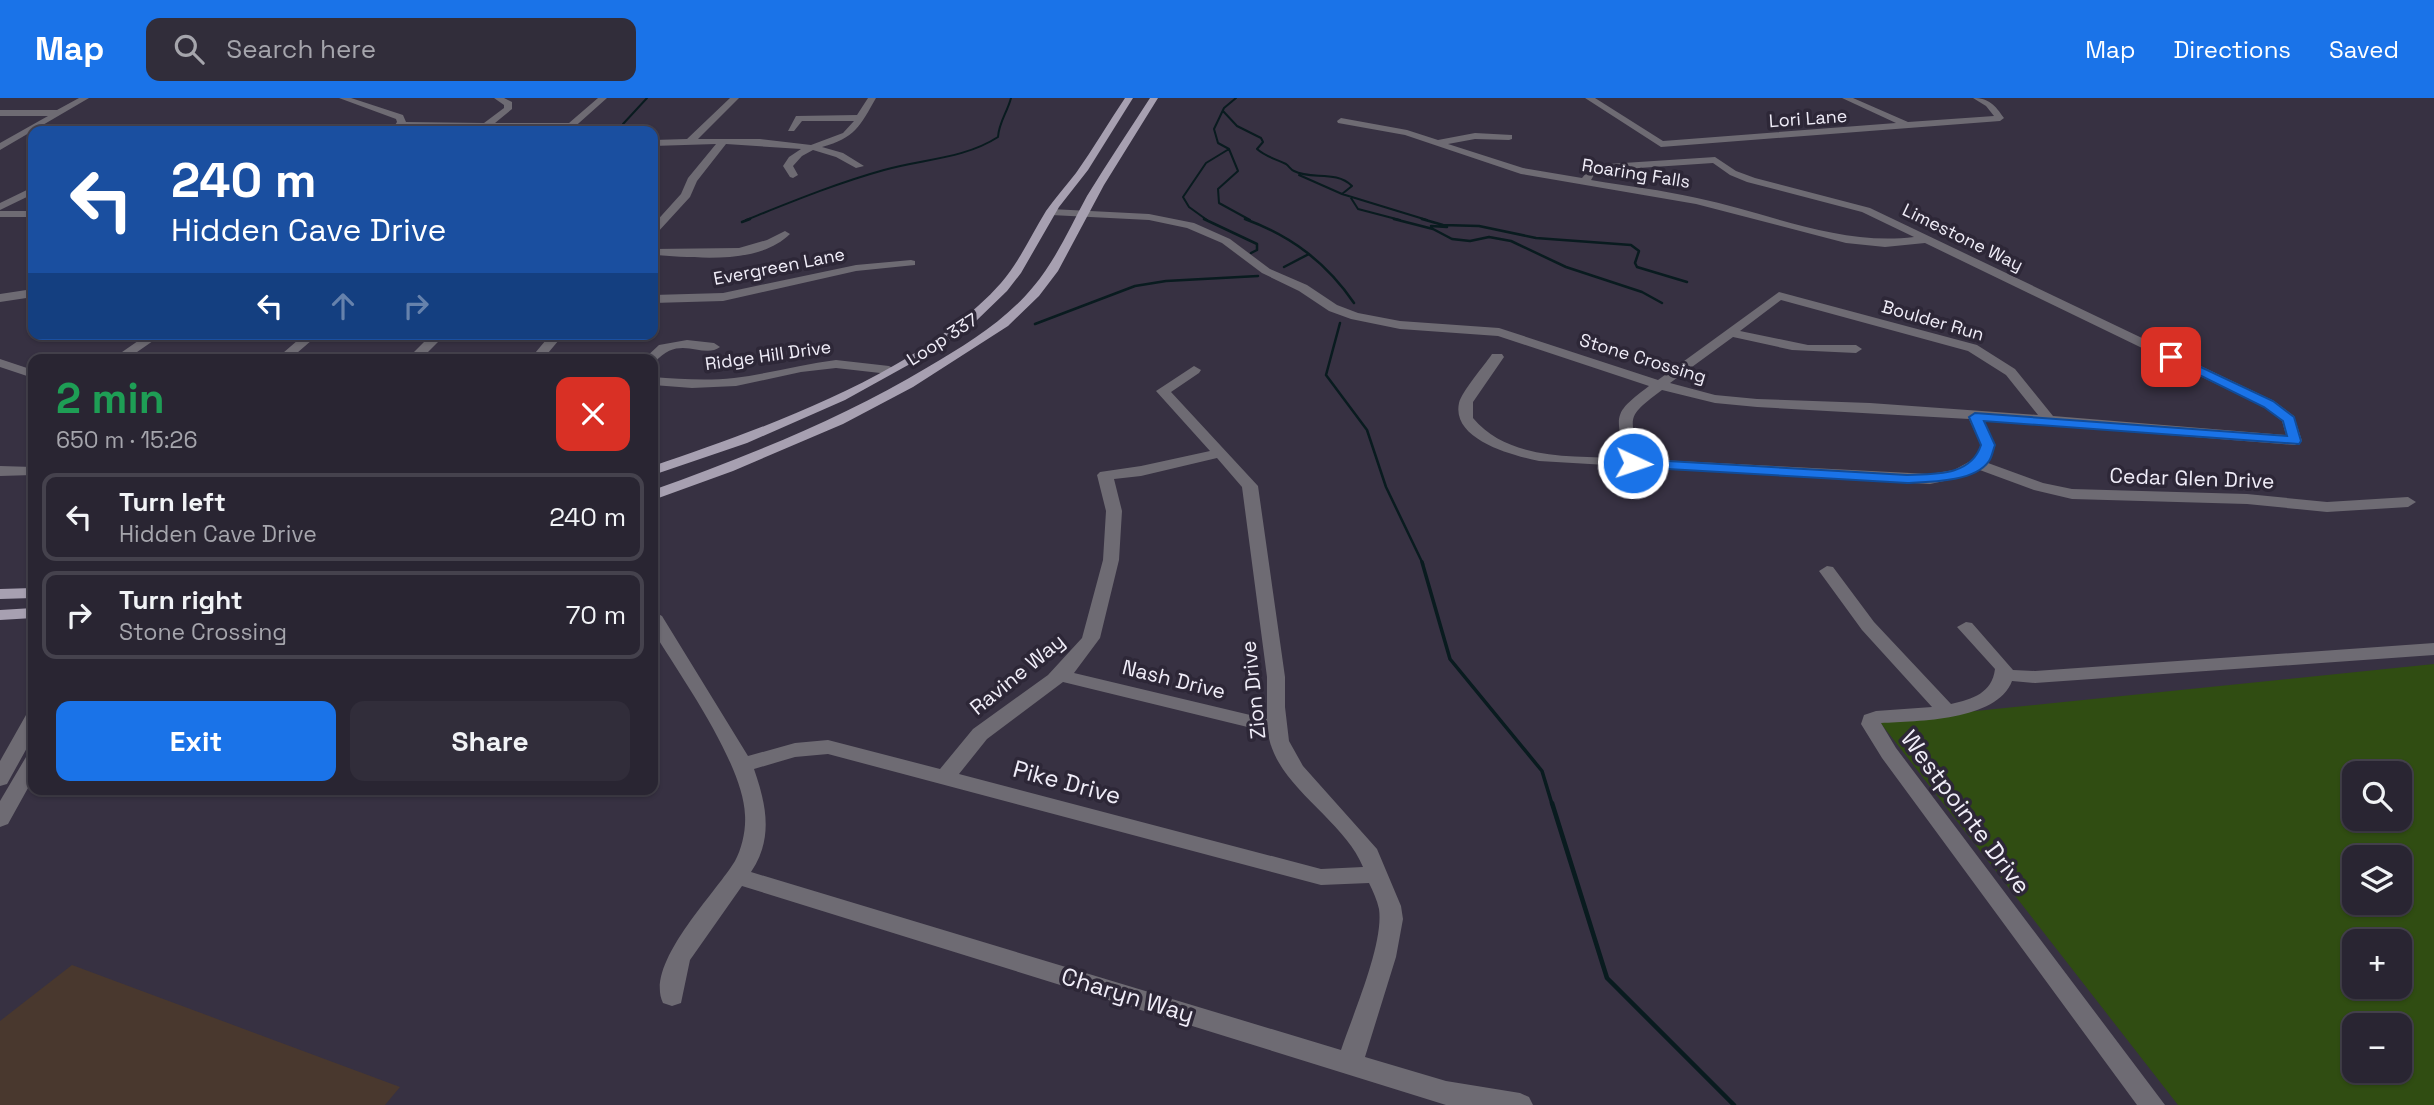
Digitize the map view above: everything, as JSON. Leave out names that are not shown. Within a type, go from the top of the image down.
[{"type":"main road","name":"Loop 337","points":[[658,469],[749,436],[889,370],[937,343],[983,308],[1021,267],[1045,228],[1051,212],[1068,191],[1129,98]]},
{"type":"main road","name":"Loop 337","points":[[658,493],[810,436],[914,383],[975,345],[1009,319],[1036,292],[1072,239],[1091,199],[1154,98]]},
{"type":"main road","points":[[1068,191],[1069,204],[1082,204],[1091,199]]},
{"type":"main road","points":[[1045,228],[1055,220],[1067,220],[1073,226],[1072,239]]},
{"type":"main road","points":[[0,585],[28,585]]},
{"type":"main road","points":[[0,594],[28,593]]},
{"type":"main road","points":[[0,615],[28,613]]},
{"type":"street","points":[[36,126],[85,98]]},
{"type":"street","points":[[343,98],[400,117],[403,120],[399,126]]},
{"type":"street","points":[[359,102],[372,98]]},
{"type":"street","points":[[488,125],[508,108],[509,104],[498,98]]},
{"type":"street","points":[[571,126],[603,98]]},
{"type":"street","points":[[689,143],[735,98]]},
{"type":"street","points":[[793,175],[788,170],[790,160],[851,131],[872,98]]},
{"type":"street","name":"Lori Lane","points":[[1589,98],[1661,144],[1911,127],[2001,117],[1989,104],[1977,98]]},
{"type":"street","points":[[1846,98],[1911,127]]},
{"type":"street","points":[[0,113],[58,113]]},
{"type":"street","points":[[791,129],[799,118],[859,118]]},
{"type":"street","name":"Roaring Falls","points":[[1341,121],[1398,131],[1521,172],[1697,201],[1846,240],[1885,244],[1927,239]]},
{"type":"street","points":[[458,126],[508,126]]},
{"type":"street","points":[[0,147],[28,131]]},
{"type":"street","points":[[1437,143],[1475,136],[1510,136]]},
{"type":"street","points":[[658,143],[814,147],[840,155],[859,166]]},
{"type":"street","points":[[658,226],[686,195],[692,180],[722,143]]},
{"type":"street","name":"Limestone Way","points":[[1584,182],[1591,173],[1608,167],[1715,160],[1743,178],[1857,207],[2269,404],[2289,419],[2295,441]]},
{"type":"street","points":[[0,207],[28,193]]},
{"type":"street","name":"Stone Crossing","points":[[1051,212],[1157,218],[1198,227],[1232,245],[1266,271],[1303,289],[1333,308],[1355,316],[1400,325],[1499,332],[1660,385],[1737,401],[1870,407],[2295,441]]},
{"type":"street","points":[[0,214],[28,214]]},
{"type":"street","points":[[658,252],[743,250],[769,244],[785,234]]},
{"type":"street","name":"Evergreen Lane","points":[[658,299],[723,297],[856,268],[911,263]]},
{"type":"street","points":[[0,299],[28,294]]},
{"type":"street","name":"Boulder Run","points":[[1730,332],[1779,296],[1954,341],[1982,351],[2010,370],[2050,422]]},
{"type":"street","points":[[1633,463],[1623,419],[1630,407],[1730,332],[1809,350],[1856,349]]},
{"type":"street","points":[[126,354],[148,340]]},
{"type":"street","points":[[288,354],[306,340]]},
{"type":"street","points":[[418,354],[434,340]]},
{"type":"street","points":[[540,354],[553,340]]},
{"type":"street","points":[[654,354],[657,349],[668,344],[714,346]]},
{"type":"street","points":[[1497,357],[1466,402],[1466,418],[1479,433],[1512,450],[1534,456],[1907,479],[1944,477],[1983,460],[1988,445],[1975,417]]},
{"type":"street","points":[[0,363],[28,372]]},
{"type":"street","name":"Ridge Hill Drive","points":[[658,383],[736,382],[801,368],[836,364],[889,370]]},
{"type":"street","points":[[0,373],[15,368]]},
{"type":"street","name":"Zion Drive","points":[[1194,370],[1163,391],[1250,486],[1276,677],[1279,741],[1295,771],[1368,855],[1390,906],[1391,919],[1381,969],[1350,1062]]},
{"type":"street","name":"Ravine Way","points":[[946,776],[979,736],[1059,675],[1091,638],[1111,560],[1114,511],[1105,475],[1141,471],[1221,453]]},
{"type":"street","name":"Cedar Glen Drive","points":[[1979,464],[2039,487],[2072,494],[2247,499],[2327,507],[2408,502]]},
{"type":"street","points":[[0,471],[28,471]]},
{"type":"street","points":[[1827,571],[1868,626],[1945,710]]},
{"type":"street","points":[[658,624],[743,765],[756,816],[751,848],[738,876],[678,958],[672,996]]},
{"type":"street","points":[[1966,627],[2000,660],[2006,675],[2035,677],[2434,649]]},
{"type":"street","name":"Nash Drive","points":[[1059,675],[1278,728]]},
{"type":"street","name":"Westpointe Drive","points":[[2006,675],[1997,691],[1984,703],[1876,718],[1871,722],[1889,753],[2152,1105]]},
{"type":"street","points":[[0,779],[28,729]]},
{"type":"street","name":"Pike Drive","points":[[743,765],[783,751],[828,747],[1321,877],[1342,878],[1378,874]]},
{"type":"street","points":[[0,819],[28,771]]},
{"type":"street","name":"Charyn Way","points":[[738,876],[1446,1093],[1520,1105]]},
{"type":"shaded area","points":[[72,965],[400,1087],[385,1105],[0,1105],[0,1021]]},
{"type":"green space","points":[[2434,664],[2434,1105],[2178,1105],[1879,721]]},
{"type":"waterway","points":[[623,124],[647,98]]},
{"type":"waterway","points":[[746,220],[866,175],[957,154],[985,144],[998,137],[1011,98]]},
{"type":"waterway","points":[[1229,149],[1218,143],[1214,129],[1224,108],[1236,98]]},
{"type":"waterway","points":[[1223,111],[1237,126],[1261,138],[1263,142],[1257,149],[1267,156],[1301,174],[1346,181],[1352,186],[1342,194]]},
{"type":"waterway","points":[[1207,220],[1189,207],[1183,197],[1206,163],[1229,149]]},
{"type":"waterway","points":[[1229,149],[1238,171],[1218,189],[1219,203],[1250,220]]},
{"type":"waterway","points":[[1299,175],[1342,194]]},
{"type":"waterway","points":[[1342,194],[1427,220]]},
{"type":"waterway","points":[[1351,198],[1358,209],[1400,220]]},
{"type":"waterway","points":[[742,222],[750,219]]},
{"type":"waterway","points":[[1204,219],[1257,244],[1257,250],[1251,253]]},
{"type":"waterway","points":[[1245,219],[1278,234],[1309,254]]},
{"type":"waterway","points":[[1394,219],[1433,229],[1452,239],[1470,241],[1489,237],[1511,241],[1566,267],[1642,292],[1662,303]]},
{"type":"waterway","points":[[1422,219],[1443,225],[1479,226],[1536,238],[1631,245],[1639,251],[1635,263],[1637,267],[1687,282]]},
{"type":"waterway","points":[[1431,226],[1447,227]]},
{"type":"waterway","points":[[1284,267],[1309,254]]},
{"type":"waterway","points":[[1309,254],[1332,275],[1354,303]]},
{"type":"waterway","points":[[1035,324],[1135,286],[1166,281],[1258,276]]},
{"type":"waterway","points":[[1340,323],[1326,375],[1367,430],[1386,487],[1423,564]]},
{"type":"waterway","points":[[1422,562],[1450,659],[1542,771],[1552,804]]},
{"type":"waterway","points":[[1552,803],[1607,978],[1734,1105]]},
{"type":"route","points":[[1633,463],[1930,479],[1958,474],[1983,460],[1988,445],[1975,417],[2270,437],[2295,441],[2289,419],[2269,404],[2171,357]]}]
